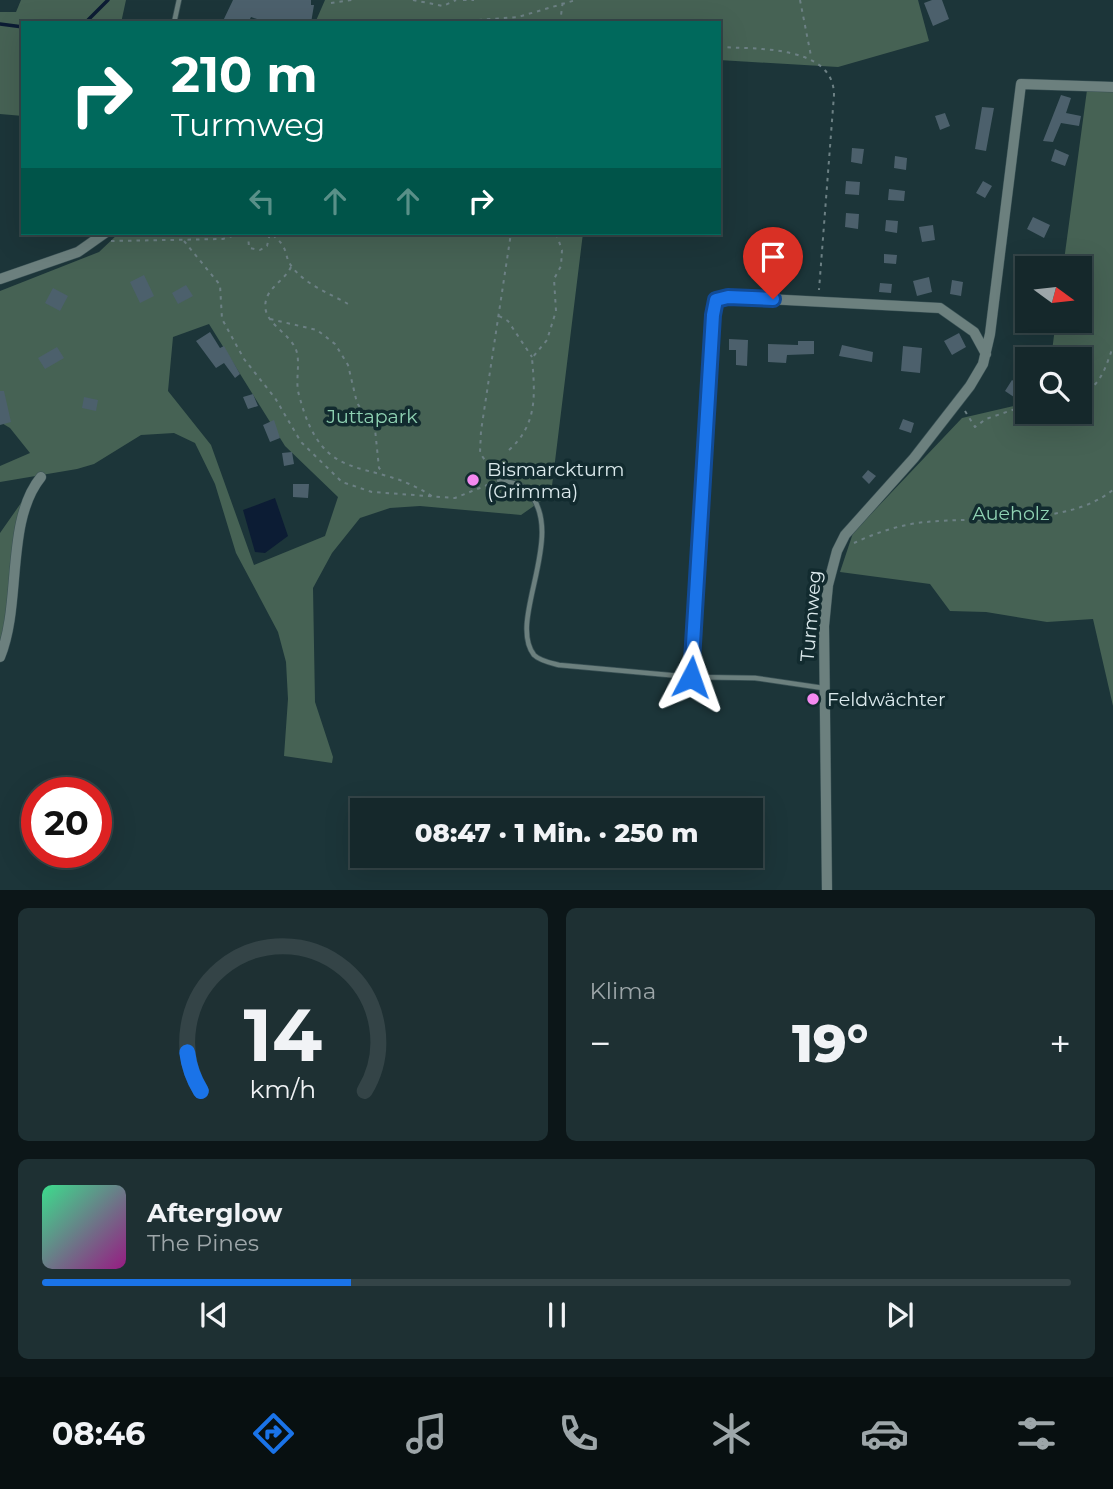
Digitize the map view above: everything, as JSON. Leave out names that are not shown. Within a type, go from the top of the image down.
[{"type":"street","name":"Turmweg","points":[[827,890],[823,688],[828,584],[837,551],[845,535],[914,458],[957,403],[983,364],[1021,84],[1113,87]]},
{"type":"street","points":[[0,279],[78,252],[104,235]]},
{"type":"street","points":[[712,339],[716,300],[728,297],[940,308],[974,332],[986,354]]},
{"type":"street","points":[[0,657],[10,625],[15,567],[28,493],[41,477]]},
{"type":"lane","points":[[174,21],[179,0]]},
{"type":"lane","points":[[691,677],[712,339]]},
{"type":"lane","points":[[499,480],[524,487],[541,512],[538,563],[528,619],[529,644],[534,655],[559,665],[691,677],[755,678],[823,688]]},
{"type":"path","points":[[332,0],[331,3],[352,0]]},
{"type":"path","points":[[414,0],[443,6],[456,0]]},
{"type":"path","points":[[463,0],[474,0]]},
{"type":"path","points":[[463,21],[517,17],[576,0]]},
{"type":"path","points":[[800,0],[805,40],[811,57],[829,73],[834,88],[819,302]]},
{"type":"path","points":[[560,21],[564,2]]},
{"type":"path","points":[[721,47],[811,57]]},
{"type":"path","points":[[96,242],[184,241],[223,239],[236,235]]},
{"type":"path","points":[[248,235],[249,248],[260,250],[267,246],[270,235]]},
{"type":"path","points":[[272,235],[288,251],[291,267],[304,278],[348,304]]},
{"type":"path","points":[[184,241],[220,285],[222,319],[228,333],[275,398],[301,442],[317,460],[352,488],[455,498],[499,480],[480,453],[511,235]]},
{"type":"path","points":[[532,358],[547,340],[556,311],[554,279],[561,266],[562,250],[557,235]]},
{"type":"path","points":[[291,267],[285,278],[269,294],[265,308],[269,319],[290,339],[297,353],[298,391],[309,429],[322,448],[340,463],[417,486],[434,497]]},
{"type":"path","points":[[498,316],[508,321],[532,358],[536,397],[531,420],[520,439],[509,450]]},
{"type":"path","points":[[269,319],[317,330],[335,344],[348,365],[357,403],[375,429],[379,468],[385,475]]},
{"type":"path","points":[[1092,388],[1101,379],[1113,347]]},
{"type":"path","points":[[957,403],[975,428],[986,419],[1015,409]]},
{"type":"path","points":[[837,551],[871,535],[924,522],[1007,520],[1075,511],[1102,499],[1113,490]]},
{"type":"green space","points":[[21,0],[126,0],[121,21],[21,21],[21,116],[0,114],[0,12],[16,12]]},
{"type":"green space","points":[[325,0],[918,0],[929,41],[838,67],[721,60],[721,21],[316,21]]},
{"type":"green space","name":"Aueholz","points":[[1087,90],[1113,92],[1113,706],[1093,619],[1047,622],[986,612],[950,611],[930,584],[840,572],[853,533],[962,418],[1015,406],[1015,424],[1092,424],[1092,347],[1053,347],[1054,333],[1092,333],[1092,256],[1065,256]]},
{"type":"green space","name":"Juttapark","points":[[117,235],[583,235],[551,494],[521,515],[420,506],[390,508],[360,518],[332,553],[313,588],[315,702],[333,757],[332,763],[284,756],[288,699],[286,662],[278,632],[236,553],[215,484],[195,443],[174,433],[141,435],[94,464],[0,482],[0,466],[30,453],[10,428],[0,422],[0,291],[99,252]],"holes":[[[209,324],[285,446],[338,497],[325,536],[254,565],[211,445],[168,391],[173,337]]]},
{"type":"green space","points":[[28,493],[0,657],[0,533]]},
{"type":"water","points":[[275,498],[288,536],[265,553],[255,552],[243,510]]},
{"type":"building","points":[[233,0],[311,0],[311,5],[314,5],[311,21],[263,21],[251,17],[249,21],[223,21]]},
{"type":"building","points":[[942,0],[949,19],[933,26],[924,3]]},
{"type":"building","points":[[1061,95],[1071,98],[1066,113],[1081,116],[1079,126],[1061,123],[1053,142],[1043,141]]},
{"type":"building","points":[[982,107],[994,108],[986,151],[975,149]]},
{"type":"building","points":[[945,113],[950,126],[940,130],[935,116]]},
{"type":"building","points":[[852,148],[864,149],[862,164],[851,162]]},
{"type":"building","points":[[1055,149],[1069,155],[1065,166],[1051,161]]},
{"type":"building","points":[[895,156],[907,158],[906,170],[894,168]]},
{"type":"building","points":[[846,181],[860,182],[859,195],[845,194]]},
{"type":"building","points":[[983,181],[992,186],[985,198],[976,193]]},
{"type":"building","points":[[889,189],[905,191],[904,201],[888,200]]},
{"type":"building","points":[[846,213],[859,214],[858,229],[845,227]]},
{"type":"building","points":[[1033,217],[1050,225],[1044,238],[1027,229]]},
{"type":"building","points":[[886,220],[898,221],[897,233],[885,231]]},
{"type":"building","points":[[933,225],[935,240],[922,242],[919,227]]},
{"type":"building","points":[[884,254],[897,255],[896,264],[884,263]]},
{"type":"building","points":[[144,275],[154,296],[140,303],[130,282]]},
{"type":"building","points":[[929,277],[932,292],[917,296],[913,281]]},
{"type":"building","points":[[952,280],[963,282],[961,296],[950,294]]},
{"type":"building","points":[[880,283],[892,284],[891,293],[879,292]]},
{"type":"building","points":[[186,285],[193,296],[178,304],[172,293]]},
{"type":"building","points":[[53,288],[68,296],[60,311],[45,303]]},
{"type":"building","points":[[210,332],[220,348],[224,346],[240,374],[235,378],[224,363],[216,368],[196,341]]},
{"type":"building","points":[[959,333],[966,347],[952,355],[944,341]]},
{"type":"building","points":[[729,339],[748,340],[747,366],[736,365],[736,350],[729,350]]},
{"type":"building","points":[[798,341],[814,341],[814,354],[787,355],[786,363],[768,362],[768,344],[798,345]]},
{"type":"building","points":[[842,345],[873,352],[872,362],[839,356]]},
{"type":"building","points":[[903,346],[922,348],[920,373],[901,371]]},
{"type":"building","points":[[57,347],[64,358],[45,369],[38,358]]},
{"type":"building","points":[[1012,380],[1015,382],[1015,398],[1005,391]]},
{"type":"building","points":[[0,391],[4,391],[11,422],[0,425]]},
{"type":"building","points":[[253,394],[258,406],[248,409],[243,397]]},
{"type":"building","points":[[84,397],[98,400],[96,411],[82,408]]},
{"type":"building","points":[[903,419],[914,423],[911,433],[899,429]]},
{"type":"building","points":[[274,420],[280,438],[270,442],[263,425]]},
{"type":"building","points":[[292,452],[294,464],[284,466],[282,453]]},
{"type":"building","points":[[868,470],[876,476],[869,484],[862,477]]},
{"type":"building","points":[[293,484],[309,484],[308,498],[293,497]]},
{"type":"waterway","points":[[87,21],[108,0]]},
{"type":"waterway","points":[[0,24],[21,27]]},
{"type":"place","name":"Bismarckturm (Grimma)","points":[[473,480]]},
{"type":"place","name":"Feldwächter","points":[[813,699]]},
{"type":"route","points":[[691,677],[716,300],[728,297],[773,299]]}]
